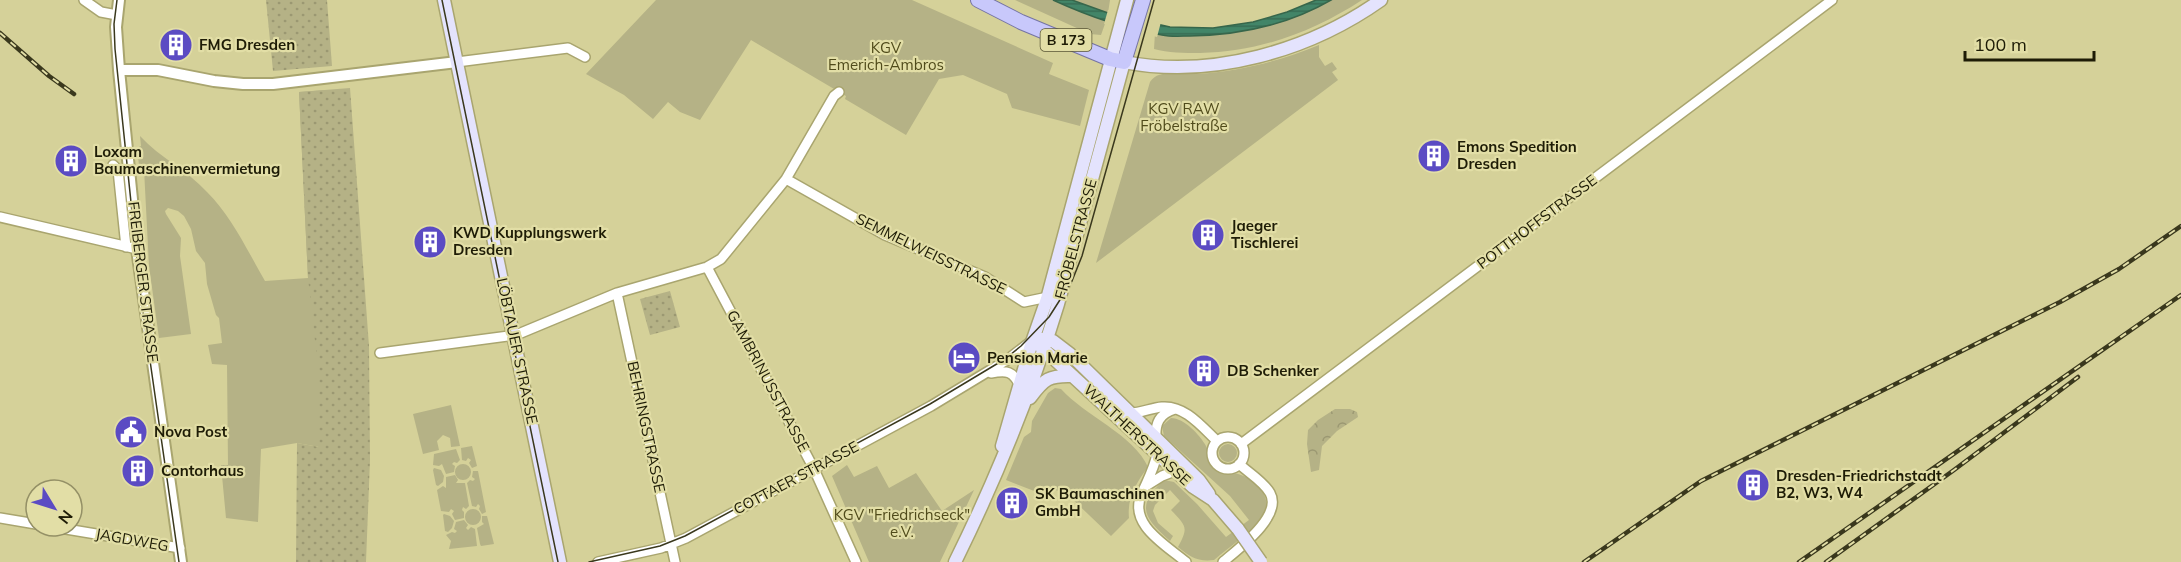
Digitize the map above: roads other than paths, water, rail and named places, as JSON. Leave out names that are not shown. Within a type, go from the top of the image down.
[{"type":"main road","name":"LÖBTAUER STRASSE","points":[[444,0],[560,562]]},
{"type":"main road","name":"B 173","points":[[978,0],[1021,22],[1117,60]]},
{"type":"main road","name":"FRÖBELSTRASSE","points":[[955,562],[1015,432],[1058,304],[1117,60],[1116,39],[1127,0]]},
{"type":"main road","points":[[1117,60],[1178,67],[1233,63],[1301,43],[1325,33],[1360,15],[1381,0]]},
{"type":"main road","name":"FRÖBELSTRASSE","points":[[995,473],[1117,60],[1130,43],[1142,2]]},
{"type":"main road","name":"WALTHERSTRASSE","points":[[1033,340],[1065,350],[1199,480],[1261,562]]},
{"type":"main road","name":"WALTHERSTRASSE","points":[[1045,343],[1073,376],[1193,487],[1213,500]]},
{"type":"main road","points":[[1023,408],[1038,387],[1050,377],[1073,376]]},
{"type":"street","points":[[84,0],[102,12],[117,15]]},
{"type":"street","name":"FREIBERGER STRASSE","points":[[119,0],[117,15],[119,70],[132,248],[181,562]]},
{"type":"street","name":"POTTHOFFSTRASSE","points":[[1241,444],[1832,0]]},
{"type":"street","points":[[119,70],[158,70],[243,84],[273,84],[568,48],[585,57]]},
{"type":"street","points":[[380,353],[514,335],[617,293],[708,267],[722,259],[786,179],[838,92]]},
{"type":"street","points":[[0,217],[132,248],[118,170],[113,165]]},
{"type":"street","name":"SEMMELWEISSTRASSE","points":[[786,179],[885,235],[985,277],[1024,302],[1048,297]]},
{"type":"street","name":"GAMBRINUSSTRASSE","points":[[708,267],[814,469],[856,562]]},
{"type":"street","name":"BEHRINGSTRASSE","points":[[617,293],[675,562]]},
{"type":"street","name":"COTTAER STRASSE","points":[[598,562],[671,545],[814,469],[986,373],[1033,340]]},
{"type":"street","points":[[986,373],[1005,370],[1011,372],[1020,386]]},
{"type":"street","points":[[1130,413],[1163,407],[1174,409],[1189,416],[1217,441]]},
{"type":"street","points":[[1156,439],[1157,422],[1167,412],[1174,409]]},
{"type":"street","points":[[1232,437],[1241,444],[1244,454],[1239,464],[1229,469],[1219,466],[1212,457],[1217,441],[1232,437]]},
{"type":"street","points":[[1157,454],[1155,468],[1138,504],[1140,520],[1186,562]]},
{"type":"street","points":[[1223,562],[1266,521],[1272,507],[1270,492],[1239,464]]},
{"type":"street","points":[[1146,486],[1175,471]]},
{"type":"street","points":[[0,518],[24,522]]},
{"type":"street","name":"JAGDWEG","points":[[84,532],[180,548]]},
{"type":"tram line","points":[[117,0],[114,24],[115,49],[141,298],[179,562]]},
{"type":"tram line","points":[[442,0],[558,562]]},
{"type":"tram line","points":[[589,562],[660,546],[685,536],[930,404],[1005,359],[1021,346],[1049,317],[1072,281],[1082,256],[1154,0]]},
{"type":"railway","points":[[0,33],[49,76],[74,94]]},
{"type":"railway","points":[[1584,562],[1701,481],[2060,302],[2119,269],[2181,226]]},
{"type":"railway","points":[[1799,562],[2181,295]]},
{"type":"railway","points":[[1826,562],[2078,377]]},
{"type":"place","name":"FMG Dresden","points":[[176,45]]},
{"type":"place","name":"Emons Spedition Dresden","points":[[1434,156]]},
{"type":"place","name":"Loxam Baumaschinenvermietung","points":[[71,161]]},
{"type":"place","name":"Jaeger Tischlerei","points":[[1208,235]]},
{"type":"place","name":"KWD Kupplungswerk Dresden","points":[[430,242]]},
{"type":"place","name":"Pension Marie","points":[[964,358]]},
{"type":"place","name":"DB Schenker","points":[[1204,371]]},
{"type":"place","name":"Nova Post","points":[[131,432]]},
{"type":"place","name":"Contorhaus","points":[[138,471]]},
{"type":"place","name":"Dresden-Friedrichstadt B2, W3, W4","points":[[1753,485]]},
{"type":"place","name":"SK Baumaschinen GmbH","points":[[1012,503]]},
{"type":"park label","name":"KGV Emerich-Ambros","points":[[886,56]]},
{"type":"park label","name":"KGV RAW Fröbelstraße","points":[[1184,118]]},
{"type":"park label","name":"KGV \"Friedrichseck\" e.V.","points":[[902,524]]}]
